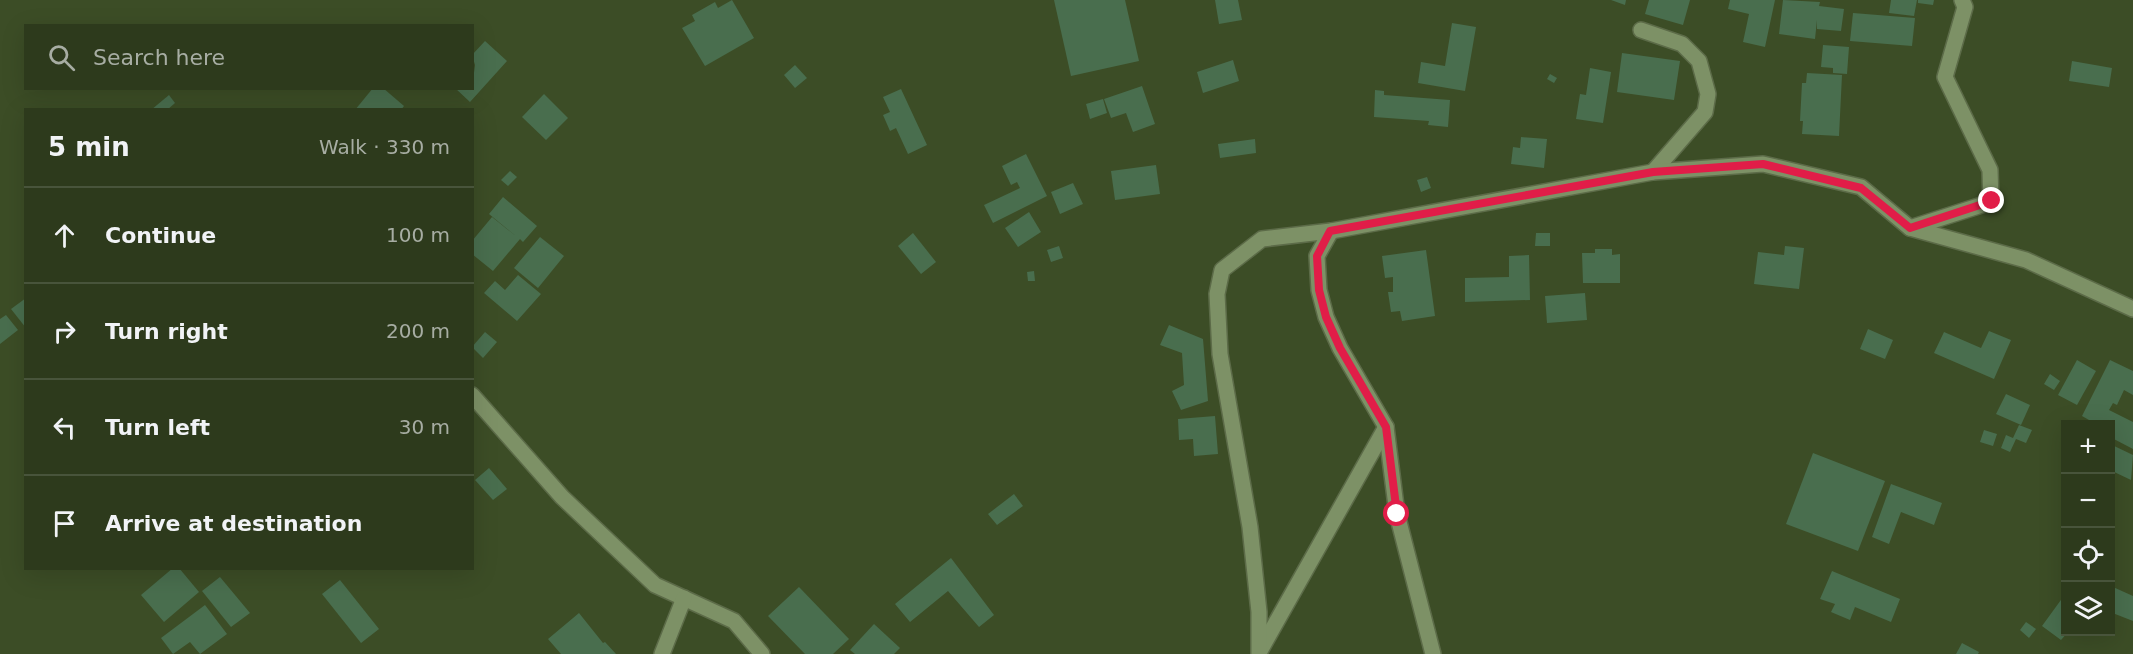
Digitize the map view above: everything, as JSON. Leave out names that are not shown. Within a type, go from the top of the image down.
[{"type":"street","points":[[1910,228],[1992,201],[1990,170],[1945,78],[1965,7],[1962,0]]},
{"type":"street","points":[[1641,30],[1682,44],[1699,61],[1708,94],[1705,112],[1653,172]]},
{"type":"street","points":[[1260,652],[1250,526],[1220,354],[1217,294],[1222,270],[1262,239],[1330,231],[1653,172],[1763,164],[1861,188],[1910,228],[2026,260],[2133,309]]},
{"type":"street","points":[[1330,231],[1317,256],[1319,290],[1326,317],[1340,348],[1386,427],[1397,514],[1433,654]]},
{"type":"street","points":[[474,397],[562,496],[655,585],[734,621],[762,654]]},
{"type":"street","points":[[1260,652],[1386,427]]},
{"type":"street","points":[[662,654],[684,598]]},
{"type":"building","points":[[732,0],[754,38],[705,66],[682,28],[695,21],[692,15],[715,2],[718,8]]},
{"type":"building","points":[[1054,0],[1125,0],[1139,61],[1071,76]]},
{"type":"building","points":[[1215,0],[1238,0],[1242,20],[1219,24]]},
{"type":"building","points":[[1611,0],[1626,0],[1625,5]]},
{"type":"building","points":[[1649,0],[1690,0],[1683,25],[1645,14]]},
{"type":"building","points":[[1730,0],[1775,0],[1765,47],[1743,42],[1749,14],[1728,9]]},
{"type":"building","points":[[1783,0],[1820,2],[1819,6],[1844,9],[1841,31],[1817,29],[1817,20],[1815,39],[1779,34]]},
{"type":"building","points":[[1891,0],[1917,0],[1914,16],[1889,13]]},
{"type":"building","points":[[1918,0],[1934,0],[1933,5],[1918,3]]},
{"type":"building","points":[[1853,13],[1915,18],[1912,46],[1850,41]]},
{"type":"building","points":[[1452,23],[1476,27],[1465,91],[1418,83],[1421,62],[1445,66]]},
{"type":"building","points":[[485,41],[507,61],[470,102],[457,90],[474,90],[474,53]]},
{"type":"building","points":[[1823,45],[1849,47],[1847,74],[1833,73],[1833,68],[1821,67]]},
{"type":"building","points":[[1622,53],[1680,61],[1674,100],[1617,92]]},
{"type":"building","points":[[1233,60],[1239,81],[1203,93],[1197,72]]},
{"type":"building","points":[[2072,61],[2112,68],[2109,87],[2069,81]]},
{"type":"building","points":[[795,65],[807,78],[795,88],[784,75]]},
{"type":"building","points":[[1590,68],[1611,72],[1603,123],[1576,119],[1580,94],[1586,95]]},
{"type":"building","points":[[1807,73],[1842,75],[1839,136],[1802,134],[1803,121],[1800,121],[1802,83],[1806,83]]},
{"type":"building","points":[[1550,74],[1557,78],[1554,83],[1547,79]]},
{"type":"building","points":[[1142,86],[1155,124],[1133,132],[1126,113],[1111,118],[1104,99]]},
{"type":"building","points":[[901,89],[927,145],[908,154],[896,128],[890,131],[883,115],[890,112],[883,97]]},
{"type":"building","points":[[371,90],[385,90],[404,106],[402,108],[357,108]]},
{"type":"building","points":[[1375,90],[1384,91],[1384,95],[1450,100],[1448,127],[1428,125],[1429,121],[1374,117]]},
{"type":"building","points":[[544,94],[568,118],[546,140],[522,117]]},
{"type":"building","points":[[169,95],[175,103],[169,108],[153,108]]},
{"type":"building","points":[[1103,99],[1107,113],[1090,119],[1086,104]]},
{"type":"building","points":[[1521,137],[1547,139],[1544,168],[1511,164],[1513,147],[1520,148]]},
{"type":"building","points":[[1255,139],[1256,153],[1220,158],[1218,144]]},
{"type":"building","points":[[1026,154],[1047,196],[993,223],[984,205],[1020,188],[1017,182],[1011,185],[1002,166]]},
{"type":"building","points":[[1156,165],[1160,194],[1115,200],[1111,171]]},
{"type":"building","points":[[510,171],[517,177],[508,186],[501,180]]},
{"type":"building","points":[[1427,177],[1431,188],[1421,192],[1417,180]]},
{"type":"building","points":[[1073,183],[1083,204],[1060,214],[1051,192]]},
{"type":"building","points":[[503,197],[537,226],[523,242],[520,239],[493,271],[474,256],[474,239],[492,217],[517,237],[489,214]]},
{"type":"building","points":[[1029,212],[1041,232],[1018,247],[1005,228]]},
{"type":"building","points":[[913,233],[936,262],[921,274],[898,246]]},
{"type":"building","points":[[1536,233],[1550,233],[1550,246],[1535,246]]},
{"type":"building","points":[[540,237],[564,256],[538,288],[514,268]]},
{"type":"building","points":[[1059,246],[1063,258],[1051,262],[1047,250]]},
{"type":"building","points":[[1785,246],[1804,248],[1799,289],[1754,284],[1758,252],[1784,255]]},
{"type":"building","points":[[1595,249],[1612,249],[1612,255],[1620,254],[1620,283],[1583,283],[1582,253],[1595,253]]},
{"type":"building","points":[[1426,250],[1435,316],[1402,321],[1400,311],[1391,312],[1388,292],[1393,292],[1393,277],[1385,278],[1382,256]]},
{"type":"building","points":[[1529,255],[1530,300],[1465,302],[1465,278],[1509,277],[1509,256]]},
{"type":"building","points":[[1034,271],[1035,281],[1028,281],[1027,272]]},
{"type":"building","points":[[518,275],[541,294],[517,321],[484,293],[495,281],[505,290]]},
{"type":"building","points":[[1585,293],[1587,320],[1547,323],[1545,296]]},
{"type":"building","points":[[24,299],[24,325],[11,309]]},
{"type":"building","points":[[6,315],[18,330],[0,344],[0,319]]},
{"type":"building","points":[[1169,325],[1203,339],[1208,401],[1181,410],[1172,391],[1184,385],[1182,353],[1160,345]]},
{"type":"building","points":[[1868,329],[1893,340],[1885,359],[1860,349]]},
{"type":"building","points":[[1989,331],[2011,340],[1994,379],[1934,353],[1944,332],[1981,348]]},
{"type":"building","points":[[485,332],[497,342],[483,358],[474,349],[474,345]]},
{"type":"building","points":[[2077,360],[2096,371],[2077,405],[2058,395]]},
{"type":"building","points":[[2110,360],[2133,371],[2133,395],[2124,390],[2117,405],[2113,403],[2109,410],[2133,422],[2133,449],[2115,440],[2115,420],[2089,420],[2082,416]]},
{"type":"building","points":[[2050,374],[2060,381],[2054,390],[2044,384]]},
{"type":"building","points":[[2006,394],[2030,405],[2021,425],[1996,414]]},
{"type":"building","points":[[1215,416],[1218,454],[1194,456],[1193,439],[1179,440],[1178,419]]},
{"type":"building","points":[[2019,425],[2032,430],[2026,443],[2016,439],[2010,452],[2001,448],[2006,435],[2013,438]]},
{"type":"building","points":[[1984,430],[1997,434],[1993,446],[1980,442]]},
{"type":"building","points":[[2115,446],[2133,455],[2131,480],[2115,472]]},
{"type":"building","points":[[1813,453],[1885,481],[1858,551],[1786,524]]},
{"type":"building","points":[[489,468],[507,489],[493,500],[475,480]]},
{"type":"building","points":[[1891,484],[1942,503],[1934,525],[1901,512],[1889,544],[1872,537]]},
{"type":"building","points":[[1014,494],[1023,506],[997,525],[988,514]]},
{"type":"building","points":[[951,558],[994,615],[979,627],[948,591],[910,622],[895,604]]},
{"type":"building","points":[[171,570],[181,570],[199,592],[164,622],[141,595]]},
{"type":"building","points":[[1832,571],[1900,599],[1891,622],[1855,607],[1850,620],[1831,612],[1835,604],[1820,599]]},
{"type":"building","points":[[220,577],[250,613],[231,627],[202,591]]},
{"type":"building","points":[[340,580],[379,629],[361,643],[322,594]]},
{"type":"building","points":[[799,587],[849,639],[833,654],[805,654],[768,616]]},
{"type":"building","points":[[2115,588],[2133,596],[2133,621],[2115,614]]},
{"type":"building","points":[[2061,600],[2061,636],[2064,636],[2061,640],[2042,626]]},
{"type":"building","points":[[205,605],[227,634],[200,654],[190,642],[173,654],[161,638]]},
{"type":"building","points":[[579,613],[603,643],[605,642],[616,654],[561,654],[548,639]]},
{"type":"building","points":[[2026,622],[2036,629],[2029,638],[2020,630]]},
{"type":"building","points":[[874,624],[900,648],[894,654],[855,654],[850,650]]},
{"type":"building","points":[[1962,643],[1979,652],[1978,654],[1956,654]]},
{"type":"route","points":[[1397,514],[1386,427],[1340,348],[1326,317],[1319,290],[1317,256],[1330,231],[1653,172],[1763,164],[1861,188],[1910,228],[1992,201]]}]
